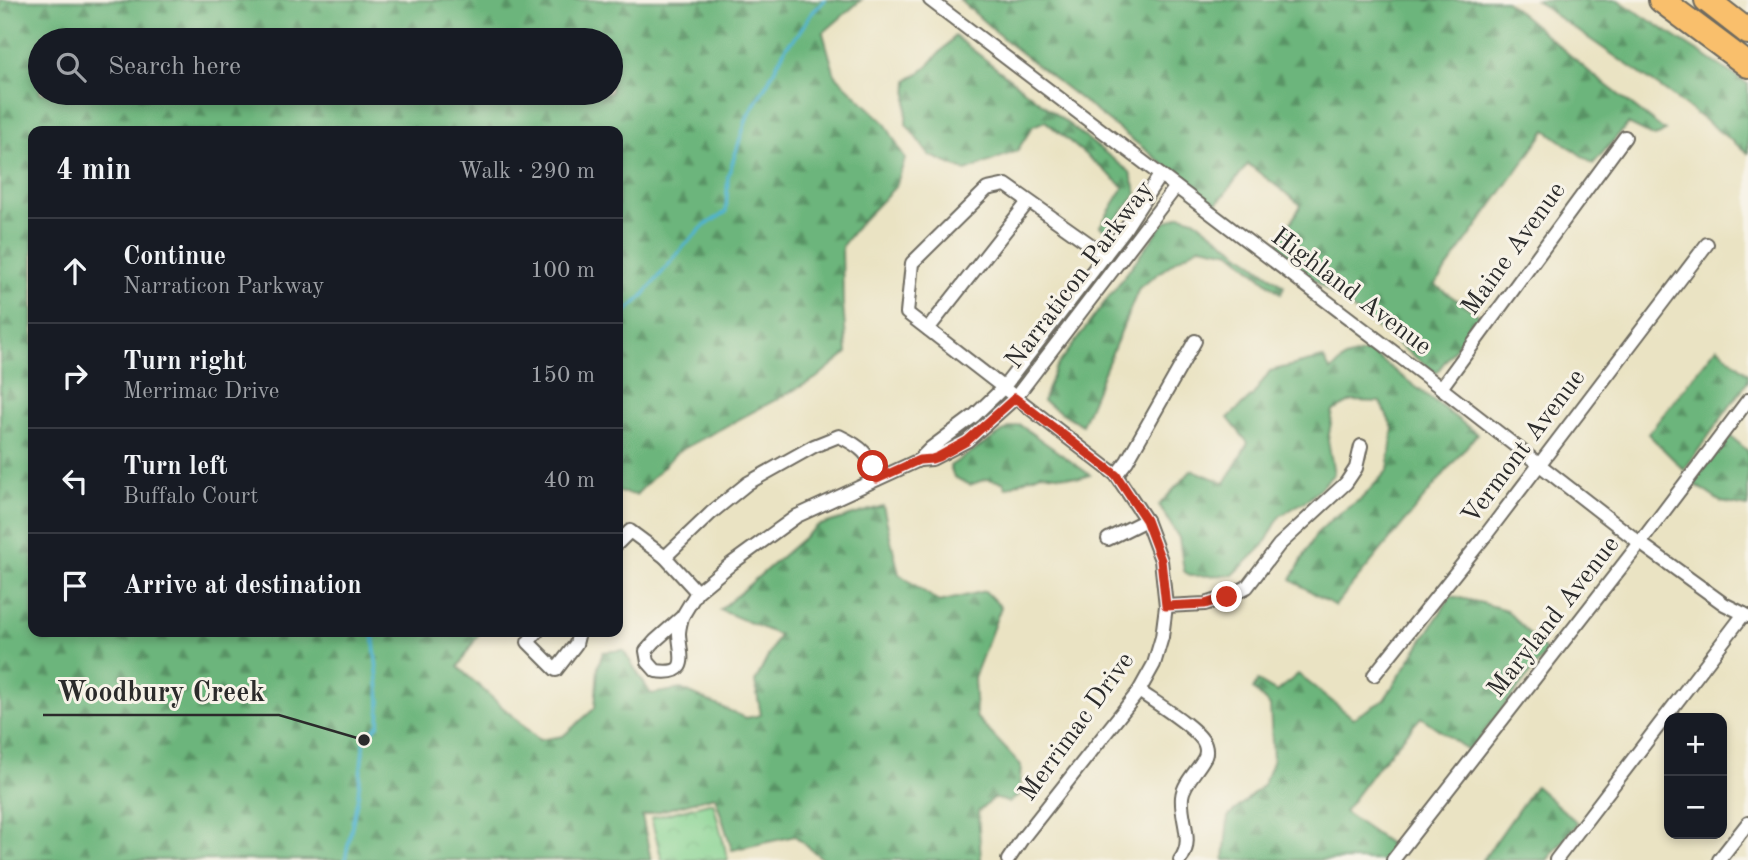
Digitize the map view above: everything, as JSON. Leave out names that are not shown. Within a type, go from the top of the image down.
[{"type":"highway","points":[[1661,0],[1748,65]]},
{"type":"highway","points":[[1707,0],[1748,32]]},
{"type":"street","name":"Highland Avenue","points":[[930,0],[1441,388],[1640,543],[1724,604],[1746,615]]},
{"type":"street","name":"Maine Avenue","points":[[1441,388],[1625,137]]},
{"type":"street","name":"Narraticon Parkway","points":[[919,460],[974,416],[1003,388],[1125,229],[1160,175]]},
{"type":"street","name":"Merrimac Drive","points":[[1008,860],[1139,691],[1154,664],[1162,637],[1166,606],[1161,560],[1146,520],[1116,475],[907,313],[912,263],[987,189],[1006,185],[1028,202]]},
{"type":"street","name":"Narraticon Parkway","points":[[682,617],[697,592],[730,564],[797,516],[919,460],[932,459],[967,441],[1015,398],[1177,187]]},
{"type":"street","points":[[928,330],[1028,202],[1105,256]]},
{"type":"street","name":"Vermont Avenue","points":[[1374,676],[1539,466],[1707,244]]},
{"type":"street","points":[[1116,475],[1127,461],[1195,341]]},
{"type":"street","name":"Maryland Avenue","points":[[1393,860],[1748,400]]},
{"type":"street","points":[[665,557],[711,513],[748,483],[814,446],[839,436],[859,445],[873,466],[877,479]]},
{"type":"street","points":[[1166,606],[1205,604],[1247,587],[1279,545],[1346,483],[1356,468],[1361,446]]},
{"type":"street","points":[[1108,539],[1146,520]]},
{"type":"street","points":[[623,538],[630,531],[665,557],[697,592]]},
{"type":"street","points":[[1556,860],[1746,615]]},
{"type":"street","points":[[532,637],[528,642],[556,670],[576,644],[578,637]]},
{"type":"street","points":[[1139,691],[1197,734],[1205,744],[1206,755],[1182,794],[1188,840],[1184,856],[1180,860]]},
{"type":"street","points":[[1719,860],[1747,826]]},
{"type":"green space","points":[[0,0],[861,0],[823,33],[835,75],[885,123],[905,159],[896,186],[842,246],[847,353],[815,379],[677,452],[636,495],[623,493],[623,126],[28,126],[28,637],[477,637],[458,667],[539,740],[563,736],[595,708],[598,667],[603,652],[623,650],[651,694],[681,689],[746,718],[761,715],[755,682],[779,635],[720,610],[817,526],[883,506],[899,574],[939,602],[985,591],[1001,607],[974,678],[976,717],[1021,765],[1019,795],[1009,802],[994,798],[978,812],[981,860],[824,860],[795,836],[732,850],[715,796],[642,816],[651,860],[0,860]]},
{"type":"green space","points":[[960,0],[1505,0],[1592,74],[1665,131],[1655,137],[1628,124],[1593,164],[1546,130],[1435,285],[1480,316],[1436,373],[1275,250],[1301,205],[1248,164],[1216,205],[1006,41]]},
{"type":"green space","points":[[1536,0],[1618,0],[1748,84],[1748,153],[1671,95]]},
{"type":"green space","points":[[955,36],[1130,172],[1137,193],[1107,232],[1100,226],[1124,187],[1045,121],[1033,126],[1017,151],[966,171],[929,155],[906,124],[908,80],[925,69]]},
{"type":"green space","points":[[1180,215],[1194,219],[1284,286],[1281,294],[1231,252],[1201,246],[1178,259],[1139,288],[1082,425],[1043,401],[1055,369],[1164,223]]},
{"type":"green space","points":[[1717,347],[1748,374],[1748,381],[1684,470],[1648,434]]},
{"type":"green space","points":[[1369,351],[1477,434],[1335,606],[1291,580],[1316,534],[1333,518],[1362,498],[1388,470],[1393,428],[1380,402],[1352,401],[1333,411],[1328,440],[1334,474],[1310,498],[1280,516],[1264,545],[1233,575],[1190,576],[1184,571],[1179,538],[1159,505],[1192,470],[1225,483],[1248,443],[1228,418],[1253,395],[1270,371],[1323,358],[1331,371],[1345,358]]},
{"type":"green space","points":[[1020,425],[1090,475],[1080,478],[1041,473],[1006,488],[1003,482],[986,479],[970,485],[954,477],[950,466],[1009,428]]},
{"type":"green space","points":[[1729,435],[1748,451],[1748,507],[1721,502],[1691,482]]},
{"type":"green space","points":[[1451,596],[1506,610],[1547,652],[1469,751],[1421,717],[1379,765],[1344,812],[1394,847],[1384,860],[1224,860],[1228,817],[1263,785],[1273,760],[1270,706],[1253,689],[1258,681],[1277,692],[1298,674],[1353,718],[1384,700]]},
{"type":"green space","points":[[1535,786],[1578,823],[1547,860],[1483,860]]},
{"type":"green space","points":[[713,802],[728,860],[662,860],[651,818]]},
{"type":"waterway","points":[[623,314],[641,298],[704,226],[726,212],[728,176],[748,115],[786,47],[825,0]]},
{"type":"waterway","points":[[345,860],[358,796],[364,740],[379,724],[380,700],[374,637]]},
{"type":"place","name":"Woodbury Creek","points":[[364,740]]},
{"type":"route","points":[[873,466],[877,479],[919,460],[938,457],[967,441],[1015,398],[1116,475],[1146,520],[1161,560],[1166,606],[1205,604],[1227,597]]}]
